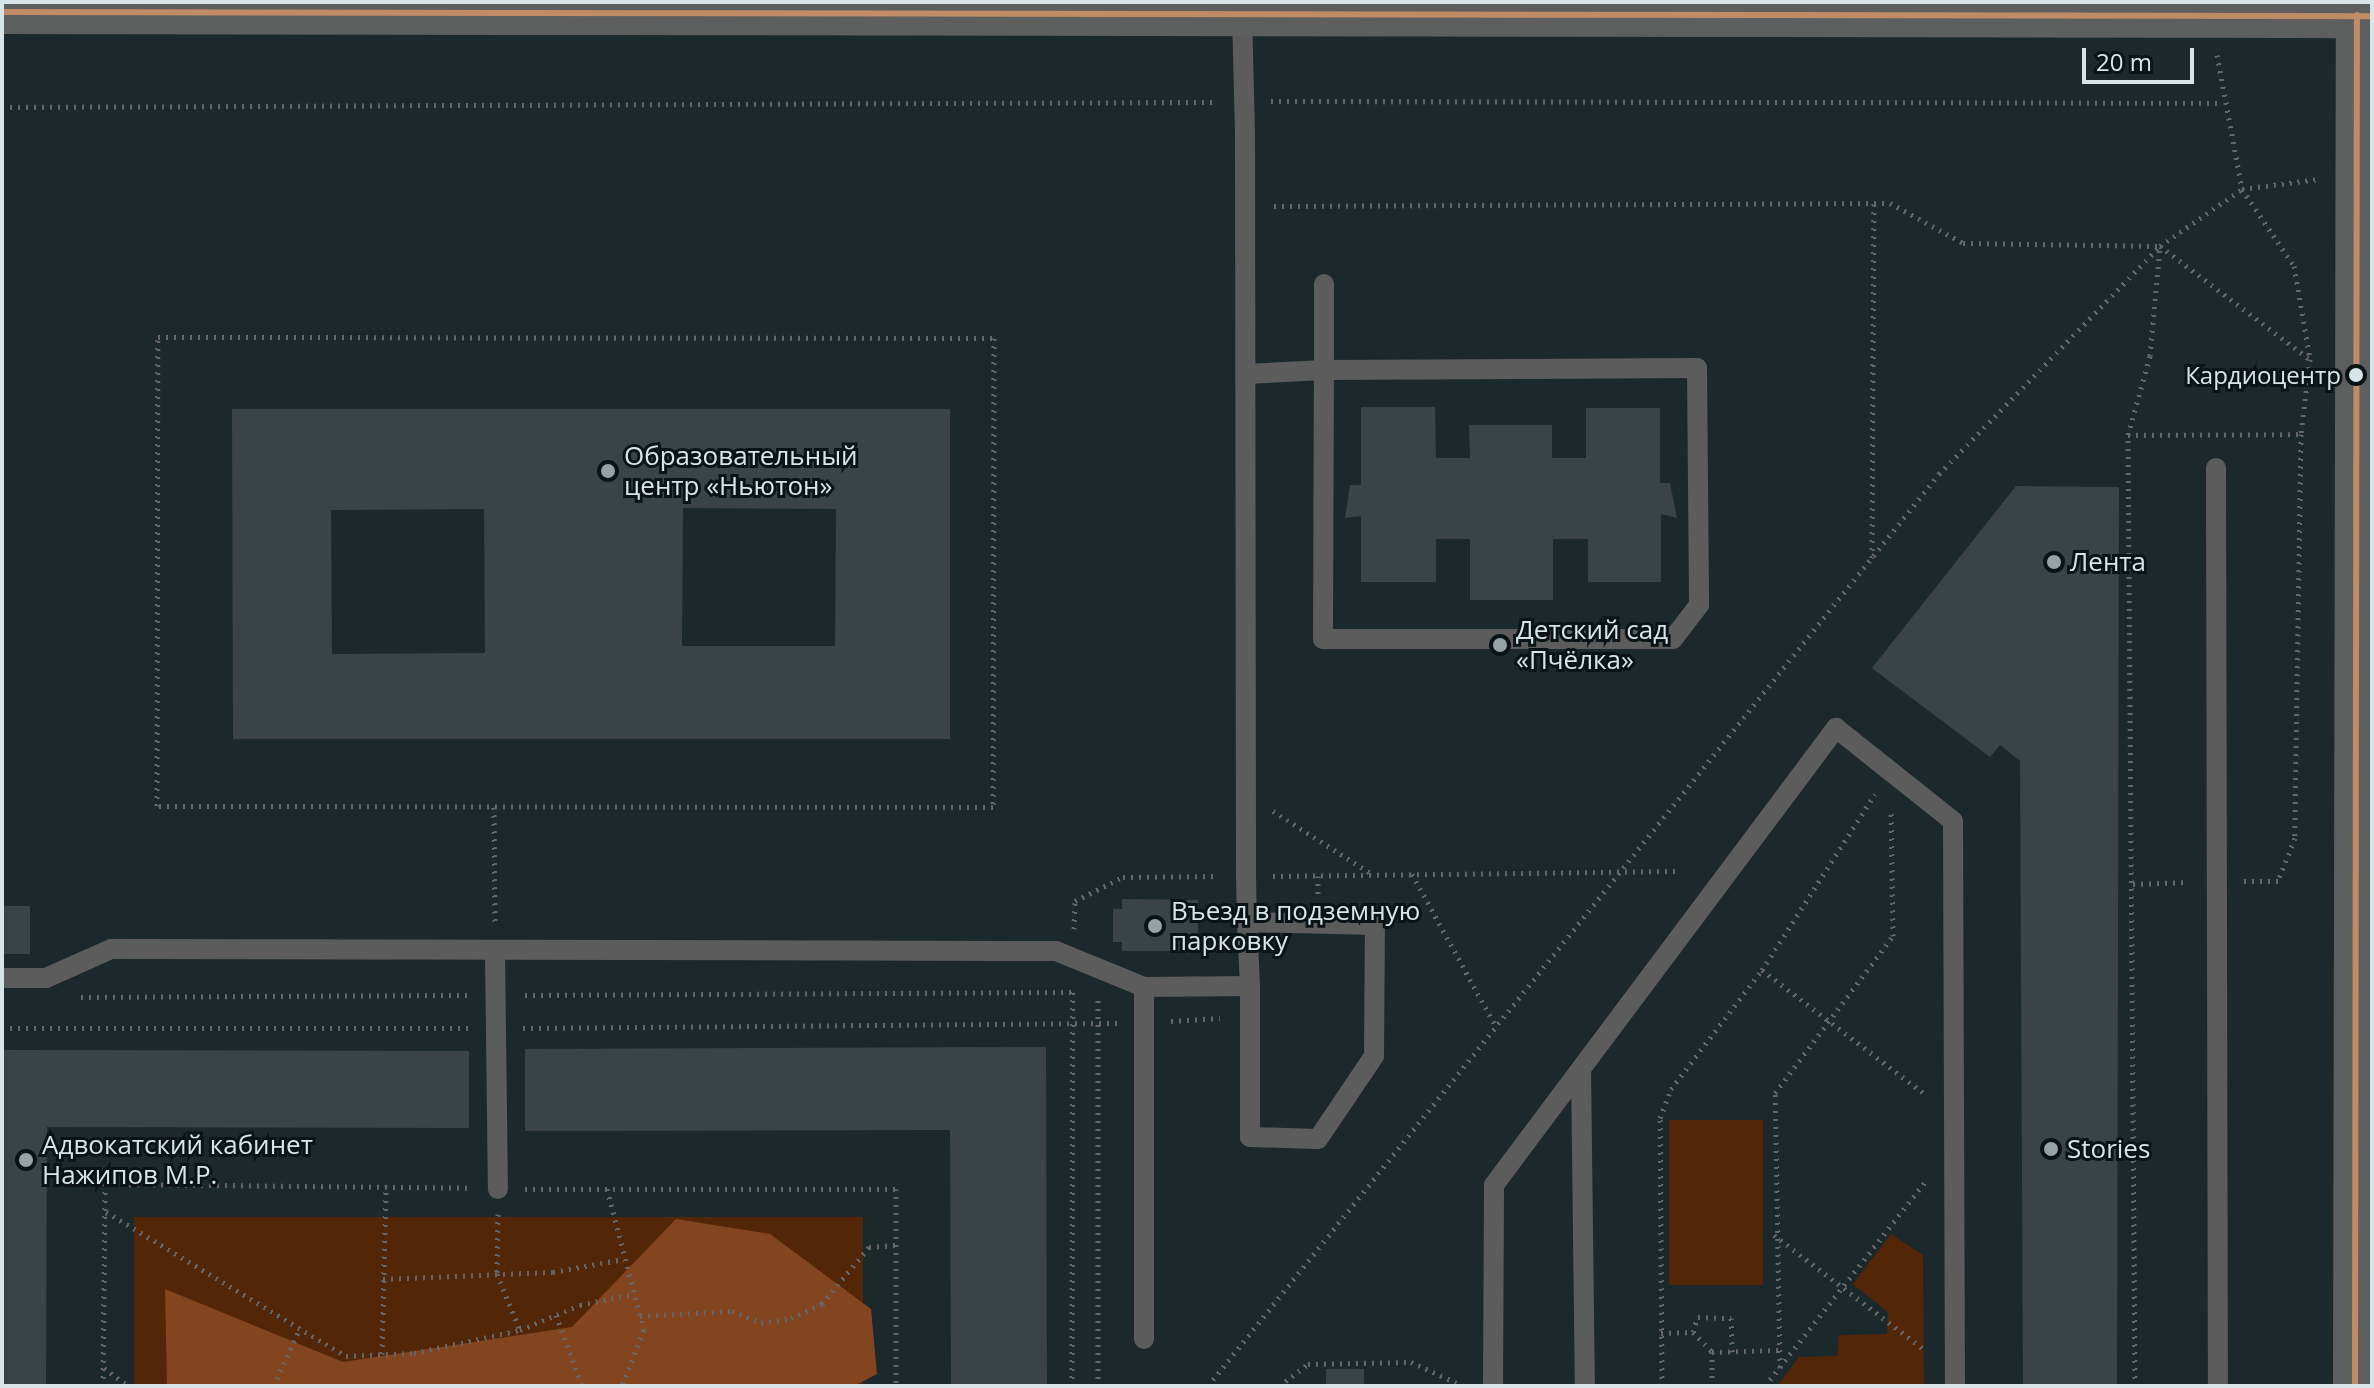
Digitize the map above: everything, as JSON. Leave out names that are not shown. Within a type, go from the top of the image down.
[{"type":"street","points":[[2,12],[1241,9],[2214,15],[2362,11],[2356,175],[2355,1386]]},
{"type":"lane","points":[[1241,9],[1245,206],[1247,922],[1250,1137],[1318,1139],[1374,1056],[1375,925],[1247,922]]},
{"type":"lane","points":[[1246,374],[1324,370],[1697,368],[1699,605],[1673,639],[1323,639],[1324,370],[1324,284]]},
{"type":"lane","points":[[2216,468],[2218,1386]]},
{"type":"lane","points":[[1493,1386],[1494,1185],[1836,728],[1953,821],[1955,1379]]},
{"type":"lane","points":[[2,978],[46,978],[111,949],[1056,951],[1144,987],[1250,986]]},
{"type":"lane","points":[[495,951],[498,1189]]},
{"type":"lane","points":[[1144,987],[1144,1339]]},
{"type":"lane","points":[[1581,1069],[1585,1386]]},
{"type":"path","points":[[2133,884],[2278,881],[2295,838],[2301,434],[2310,359],[2294,266],[2242,189],[2221,103],[2214,15]]},
{"type":"path","points":[[2,107],[1244,101],[2221,103]]},
{"type":"path","points":[[1208,1386],[1939,474],[2160,246],[2242,189],[2356,175]]},
{"type":"path","points":[[1871,559],[1874,203]]},
{"type":"path","points":[[1245,206],[1890,203],[1963,243],[2160,246],[2310,359]]},
{"type":"path","points":[[2135,1386],[2128,435],[2150,356],[2160,246]]},
{"type":"path","points":[[158,337],[994,338],[993,807],[494,807],[157,806],[158,337]]},
{"type":"path","points":[[2128,435],[2301,434]]},
{"type":"path","points":[[1662,1386],[1660,1118],[1671,1089],[1762,970],[1891,773]]},
{"type":"path","points":[[1780,1368],[1773,1234],[1775,1093],[1893,936],[1892,809],[1873,797]]},
{"type":"path","points":[[494,807],[495,951]]},
{"type":"path","points":[[1272,810],[1373,874]]},
{"type":"path","points":[[1412,874],[1496,1027]]},
{"type":"path","points":[[1318,876],[1318,924]]},
{"type":"path","points":[[1762,970],[1932,1100]]},
{"type":"path","points":[[2,1028],[496,1028],[1218,1020],[1250,986]]},
{"type":"path","points":[[66,997],[1073,992],[1098,997],[1098,1386]]},
{"type":"path","points":[[1765,1386],[1932,1173]]},
{"type":"path","points":[[382,1354],[386,1186]]},
{"type":"path","points":[[498,1189],[497,1274],[520,1330]]},
{"type":"path","points":[[607,1189],[644,1330],[622,1386]]},
{"type":"path","points":[[105,1212],[346,1356],[382,1354],[520,1330],[556,1315],[633,1294]]},
{"type":"path","points":[[1773,1234],[1955,1379]]},
{"type":"path","points":[[640,1316],[732,1311],[761,1323],[791,1318],[822,1304],[869,1247],[896,1245]]},
{"type":"path","points":[[383,1279],[497,1274],[624,1259]]},
{"type":"path","points":[[556,1315],[582,1386]]},
{"type":"path","points":[[1693,1332],[1698,1317],[1731,1318],[1732,1352]]},
{"type":"path","points":[[274,1386],[300,1328]]},
{"type":"path","points":[[1661,1333],[1693,1332],[1712,1352],[1712,1386]]},
{"type":"path","points":[[1712,1352],[1779,1350]]},
{"type":"path","points":[[1279,1386],[1308,1364],[1411,1362],[1465,1386]]},
{"type":"path","points":[[103,1368],[128,1386]]},
{"type":"path","points":[[1213,1379],[1223,1386]]},
{"type":"shaded area","points":[[1669,1120],[1763,1120],[1763,1285],[1669,1285]]},
{"type":"shaded area","points":[[134,1217],[863,1217],[863,1386],[134,1386]]},
{"type":"shaded area","points":[[676,1219],[770,1234],[871,1309],[877,1374],[854,1386],[167,1386],[165,1289],[343,1362],[572,1327]]},
{"type":"shaded area","points":[[1891,1234],[1923,1255],[1924,1386],[1777,1386],[1799,1357],[1837,1356],[1839,1335],[1887,1334],[1888,1312],[1853,1284]]},
{"type":"building","points":[[1361,407],[1435,407],[1436,458],[1470,458],[1469,425],[1552,425],[1552,458],[1586,458],[1586,408],[1660,408],[1660,483],[1670,483],[1677,518],[1661,514],[1661,582],[1588,582],[1588,539],[1553,539],[1553,600],[1470,600],[1470,539],[1436,539],[1436,582],[1361,582],[1361,516],[1345,518],[1350,485],[1361,485]]},
{"type":"building","points":[[232,409],[950,409],[950,739],[233,739]],"holes":[[[683,508],[836,509],[835,646],[682,646]],[[484,509],[485,653],[332,654],[331,510]]]},
{"type":"building","points":[[2016,486],[2119,487],[2117,1386],[2023,1386],[2020,761],[2000,745],[1990,757],[1872,668]]},
{"type":"building","name":"Въезд в подземную парковку","points":[[1122,899],[1198,900],[1198,951],[1122,951],[1122,942],[1113,942],[1113,909],[1122,909]]},
{"type":"building","points":[[2,906],[30,906],[30,954],[2,954]]},
{"type":"building","points":[[1046,1047],[1047,1386],[951,1386],[950,1130],[525,1131],[525,1049]]},
{"type":"building","points":[[2,1050],[469,1051],[469,1128],[47,1127],[46,1386],[2,1386]]},
{"type":"building","points":[[1326,1369],[1364,1369],[1364,1386],[1326,1386]]},
{"type":"transit line","points":[[2,12],[2372,16]]},
{"type":"transit line","points":[[2355,1386],[2357,15]]},
{"type":"place","name":"Кардиоцентр","points":[[2356,375]]},
{"type":"place","name":"Образовательный центр «Ньютон»","points":[[608,471]]},
{"type":"place","name":"Лента","points":[[2054,562]]},
{"type":"place","name":"Детский сад «Пчёлка»","points":[[1500,645]]},
{"type":"place","name":"Въезд в подземную парковку","points":[[1155,926]]},
{"type":"place","name":"Stories","points":[[2051,1149]]},
{"type":"place","name":"Адвокатский кабинет Нажипов М.Р.","points":[[26,1160]]}]
